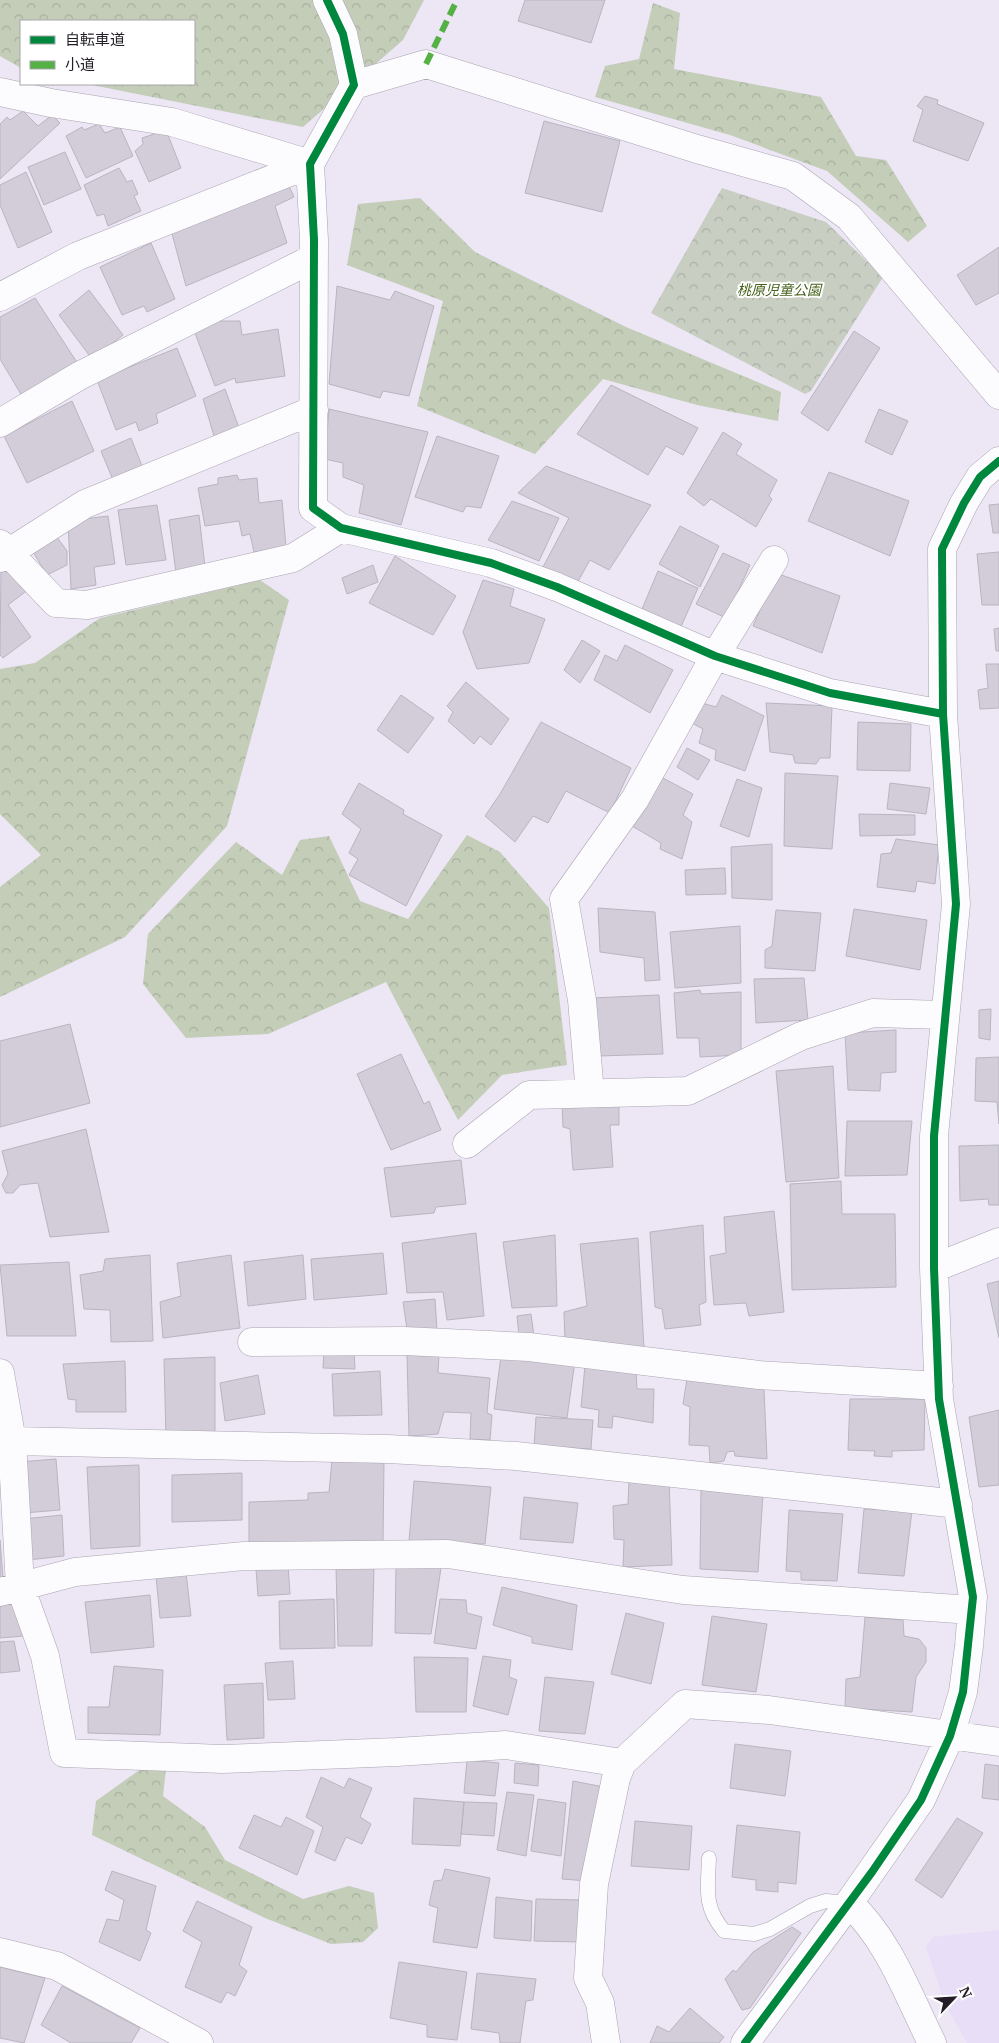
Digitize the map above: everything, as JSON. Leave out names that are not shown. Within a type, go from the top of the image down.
[{"type":"street","points":[[328,0],[343,34],[354,85],[310,164],[314,258],[313,508],[341,528],[491,563],[557,587],[715,656],[830,693],[942,714]]},
{"type":"street","points":[[354,85],[426,64],[697,149],[793,176],[849,217],[999,395]]},
{"type":"street","points":[[1,94],[172,122],[310,164]]},
{"type":"street","points":[[0,297],[78,256],[310,164]]},
{"type":"street","points":[[0,423],[79,376],[314,258]]},
{"type":"street","points":[[314,410],[85,504],[3,551],[56,603],[87,605],[293,558],[341,528]]},
{"type":"street","points":[[745,2043],[849,1903],[921,1800],[950,1736],[963,1692],[973,1597],[939,1386],[934,1268],[934,1136],[956,904],[942,714],[942,549],[964,502],[980,477],[999,461]]},
{"type":"street","points":[[590,1093],[582,1000],[564,900],[634,799],[715,656],[774,560]]},
{"type":"street","points":[[467,1144],[529,1095],[688,1091],[801,1036],[873,1013],[945,1015]]},
{"type":"street","points":[[934,1268],[999,1242]]},
{"type":"street","points":[[252,1342],[404,1341],[530,1347],[759,1375],[939,1386]]},
{"type":"street","points":[[0,1373],[12,1442],[10,1589],[44,1656],[64,1753],[223,1760],[397,1752],[506,1744],[622,1763]]},
{"type":"street","points":[[12,1442],[388,1449],[516,1456],[958,1504]]},
{"type":"street","points":[[10,1589],[75,1572],[244,1556],[448,1554],[683,1590],[972,1610]]},
{"type":"street","points":[[606,2043],[600,2003],[588,1978],[594,1884],[616,1778],[622,1763],[685,1704],[769,1710],[999,1742]]},
{"type":"street","points":[[849,1903],[865,1918],[880,1938],[932,2043]]},
{"type":"street","points":[[0,1952],[57,1966],[199,2043]]},
{"type":"lane","points":[[708,1858],[708,1899],[713,1918],[724,1931],[754,1934],[770,1929],[826,1901],[849,1903]]},
{"type":"shaded area","points":[[999,1930],[999,2043],[967,2043],[945,2004],[926,1947],[933,1937]]},
{"type":"green space","points":[[0,0],[424,0],[403,40],[303,127],[92,85],[195,85],[195,20],[20,20],[20,67],[0,56]]},
{"type":"green space","points":[[653,3],[680,13],[674,69],[821,97],[856,156],[886,160],[927,226],[908,242],[827,171],[730,135],[595,97],[605,66],[639,59]]},
{"type":"green space","name":"桃原児童公園","points":[[722,188],[826,222],[883,277],[811,391],[805,394],[651,313]]},
{"type":"green space","points":[[420,198],[475,252],[626,327],[781,392],[778,421],[697,405],[603,379],[535,454],[417,406],[443,301],[347,265],[358,204]]},
{"type":"green space","points":[[260,580],[289,600],[227,826],[125,937],[0,997],[0,887],[41,855],[0,814],[0,669],[35,663],[100,618]]},
{"type":"green space","points":[[467,835],[500,852],[549,908],[567,1065],[502,1075],[458,1120],[386,982],[268,1034],[186,1038],[143,984],[148,934],[236,842],[282,875],[300,840],[329,836],[360,901],[408,919]]},
{"type":"green space","points":[[152,1761],[166,1769],[163,1796],[205,1827],[225,1860],[303,1899],[349,1886],[374,1893],[378,1928],[363,1942],[331,1944],[265,1918],[92,1835],[96,1801]]},
{"type":"building","points":[[525,0],[605,0],[591,43],[518,21]]},
{"type":"building","points":[[925,96],[938,100],[937,104],[984,123],[968,161],[913,141],[923,110],[917,106]]},
{"type":"building","points":[[23,111],[38,126],[52,115],[60,123],[0,179],[0,124],[7,117],[10,120]]},
{"type":"building","points":[[544,121],[620,141],[602,212],[525,193]]},
{"type":"building","points":[[99,124],[105,133],[120,127],[133,156],[86,178],[66,136],[82,127],[84,130]]},
{"type":"building","points":[[166,130],[181,168],[149,182],[135,151],[143,144],[142,138]]},
{"type":"building","points":[[65,152],[81,189],[44,205],[28,167]]},
{"type":"building","points":[[119,168],[127,182],[132,180],[138,194],[134,196],[141,211],[108,226],[104,214],[97,216],[84,185]]},
{"type":"building","points":[[26,172],[52,232],[18,248],[0,205],[0,185]]},
{"type":"building","points":[[288,184],[294,197],[275,206],[287,243],[186,286],[171,230]]},
{"type":"building","points":[[151,243],[175,299],[147,312],[144,306],[122,315],[100,267]]},
{"type":"building","points":[[999,247],[999,293],[976,305],[957,275]]},
{"type":"building","points":[[337,286],[390,300],[395,291],[434,306],[409,396],[383,391],[380,398],[329,384]]},
{"type":"building","points":[[89,290],[123,335],[92,359],[59,315]]},
{"type":"building","points":[[35,298],[80,367],[22,396],[0,359],[0,317]]},
{"type":"building","points":[[219,321],[240,321],[242,335],[278,329],[285,376],[236,383],[235,378],[215,386],[195,333]]},
{"type":"building","points":[[854,331],[880,348],[828,431],[801,413]]},
{"type":"building","points":[[177,348],[196,396],[156,414],[158,423],[139,431],[136,422],[116,430],[97,380]]},
{"type":"building","points":[[611,385],[698,428],[683,455],[666,446],[648,475],[577,434]]},
{"type":"building","points":[[225,389],[239,428],[214,436],[203,399]]},
{"type":"building","points":[[72,401],[94,451],[27,483],[4,436]]},
{"type":"building","points":[[329,409],[428,432],[401,525],[359,513],[364,485],[343,477],[343,463],[325,459]]},
{"type":"building","points":[[879,409],[908,421],[892,455],[865,442]]},
{"type":"building","points":[[723,432],[742,444],[736,454],[777,480],[769,496],[772,499],[756,527],[711,499],[704,506],[687,493]]},
{"type":"building","points":[[437,436],[499,456],[481,508],[466,506],[463,512],[415,497]]},
{"type":"building","points":[[131,438],[142,466],[113,480],[101,451]]},
{"type":"building","points":[[546,466],[651,505],[609,570],[590,560],[576,585],[543,567],[569,518],[518,493]]},
{"type":"building","points":[[829,472],[909,501],[890,556],[808,521]]},
{"type":"building","points":[[237,475],[239,480],[257,478],[259,503],[282,500],[286,547],[254,552],[250,534],[242,536],[239,521],[205,526],[198,488],[218,484],[218,478]]},
{"type":"building","points":[[512,501],[559,518],[539,561],[488,540]]},
{"type":"building","points":[[999,504],[999,533],[993,533],[989,505]]},
{"type":"building","points":[[157,505],[166,560],[126,565],[118,510]]},
{"type":"building","points":[[199,515],[205,567],[176,573],[169,520]]},
{"type":"building","points":[[108,516],[115,564],[94,567],[96,585],[71,589],[68,521]]},
{"type":"building","points":[[680,526],[719,546],[700,587],[659,564]]},
{"type":"building","points":[[54,533],[67,551],[67,565],[47,575],[30,547]]},
{"type":"building","points":[[999,552],[999,605],[982,605],[977,554]]},
{"type":"building","points":[[723,553],[750,565],[726,618],[696,604]]},
{"type":"building","points":[[395,556],[456,596],[433,635],[369,603]]},
{"type":"building","points":[[1,565],[29,589],[8,605],[31,637],[3,658],[0,655]]},
{"type":"building","points":[[373,565],[378,582],[347,594],[342,578]]},
{"type":"building","points":[[658,571],[698,588],[680,629],[642,609]]},
{"type":"building","points":[[776,573],[840,596],[822,653],[753,626]]},
{"type":"building","points":[[483,580],[514,589],[510,606],[545,619],[529,663],[477,669],[463,632]]},
{"type":"building","points":[[999,628],[999,651],[996,651],[994,629]]},
{"type":"building","points":[[582,640],[600,651],[580,683],[564,670]]},
{"type":"building","points":[[625,645],[673,670],[650,713],[594,680],[605,655],[617,661]]},
{"type":"building","points":[[986,664],[999,664],[999,708],[980,709],[978,690],[988,688]]},
{"type":"building","points":[[466,682],[509,719],[491,745],[480,736],[474,744],[448,721],[453,712],[447,706]]},
{"type":"building","points":[[401,695],[434,718],[408,753],[377,730]]},
{"type":"building","points":[[722,695],[764,716],[745,771],[715,760],[716,750],[699,743],[703,729],[692,723],[702,703],[716,707]]},
{"type":"building","points":[[766,703],[832,706],[830,758],[820,758],[816,764],[795,763],[793,755],[770,752]]},
{"type":"building","points":[[541,722],[631,768],[610,813],[566,791],[548,823],[533,816],[515,842],[485,816],[500,794]]},
{"type":"building","points":[[858,722],[911,724],[910,771],[857,770]]},
{"type":"building","points":[[687,748],[710,760],[698,780],[677,767]]},
{"type":"building","points":[[785,773],[838,776],[832,849],[784,846]]},
{"type":"building","points":[[661,777],[693,794],[683,815],[692,822],[682,859],[660,849],[661,843],[632,826]]},
{"type":"building","points":[[737,779],[762,788],[749,837],[720,826]]},
{"type":"building","points":[[359,783],[404,810],[403,814],[442,835],[406,906],[349,875],[358,859],[349,853],[361,829],[342,814]]},
{"type":"building","points":[[890,783],[930,788],[926,814],[887,809]]},
{"type":"building","points":[[859,814],[915,815],[915,835],[860,836]]},
{"type":"building","points":[[896,839],[939,845],[935,884],[917,881],[915,892],[877,887],[881,854],[891,853]]},
{"type":"building","points":[[772,844],[772,900],[732,898],[731,847]]},
{"type":"building","points":[[725,868],[726,894],[686,895],[685,870]]},
{"type":"building","points":[[598,908],[655,912],[660,980],[645,981],[644,958],[600,952]]},
{"type":"building","points":[[854,909],[927,920],[920,970],[846,956]]},
{"type":"building","points":[[776,910],[821,913],[815,971],[765,968],[765,950],[772,946]]},
{"type":"building","points":[[740,926],[741,983],[675,988],[670,932]]},
{"type":"building","points":[[804,978],[808,1020],[756,1023],[754,979]]},
{"type":"building","points":[[700,990],[701,994],[741,992],[741,1055],[700,1057],[699,1038],[677,1038],[674,993]]},
{"type":"building","points":[[659,995],[663,1054],[598,1056],[592,998]]},
{"type":"building","points":[[991,1009],[990,1040],[979,1038],[979,1010]]},
{"type":"building","points":[[70,1024],[90,1103],[0,1127],[0,1041]]},
{"type":"building","points":[[896,1030],[896,1072],[881,1073],[880,1091],[848,1090],[845,1033]]},
{"type":"building","points":[[401,1054],[424,1104],[429,1101],[441,1130],[391,1150],[357,1074]]},
{"type":"building","points":[[999,1057],[999,1124],[997,1102],[975,1101],[976,1058]]},
{"type":"building","points":[[833,1066],[839,1178],[786,1182],[776,1071]]},
{"type":"building","points":[[619,1100],[619,1125],[610,1125],[613,1167],[573,1170],[570,1129],[563,1127],[562,1103]]},
{"type":"building","points":[[847,1121],[912,1121],[907,1175],[845,1176]]},
{"type":"building","points":[[86,1129],[109,1232],[50,1237],[38,1183],[20,1185],[13,1193],[6,1193],[2,1185],[8,1174],[2,1151]]},
{"type":"building","points":[[999,1145],[999,1205],[989,1205],[988,1199],[960,1201],[959,1146]]},
{"type":"building","points":[[461,1160],[466,1204],[436,1207],[434,1213],[391,1217],[384,1168]]},
{"type":"building","points":[[841,1181],[842,1214],[895,1214],[896,1287],[792,1290],[790,1184]]},
{"type":"building","points":[[774,1211],[784,1312],[749,1316],[746,1303],[714,1305],[710,1256],[726,1253],[724,1217]]},
{"type":"building","points":[[703,1225],[706,1302],[699,1305],[701,1325],[665,1329],[662,1309],[655,1307],[650,1232]]},
{"type":"building","points":[[476,1233],[484,1316],[447,1320],[443,1292],[407,1293],[402,1243]]},
{"type":"building","points":[[555,1235],[557,1306],[512,1308],[503,1242]]},
{"type":"building","points":[[638,1238],[644,1349],[565,1342],[564,1312],[587,1306],[580,1244]]},
{"type":"building","points":[[383,1253],[387,1294],[314,1300],[311,1259]]},
{"type":"building","points":[[150,1255],[153,1341],[111,1342],[110,1310],[84,1309],[80,1275],[103,1271],[105,1259]]},
{"type":"building","points":[[231,1255],[240,1328],[163,1338],[160,1302],[181,1296],[177,1263]]},
{"type":"building","points":[[303,1255],[306,1299],[248,1306],[244,1262]]},
{"type":"building","points":[[69,1262],[76,1336],[7,1336],[0,1265]]},
{"type":"building","points":[[999,1281],[999,1338],[987,1284]]},
{"type":"building","points":[[435,1299],[437,1330],[407,1329],[403,1302]]},
{"type":"building","points":[[531,1314],[534,1336],[519,1336],[517,1316]]},
{"type":"building","points":[[324,1350],[354,1350],[355,1369],[323,1368]]},
{"type":"building","points":[[439,1354],[438,1373],[490,1378],[487,1413],[492,1415],[490,1440],[470,1439],[471,1413],[444,1412],[438,1434],[409,1436],[407,1355]]},
{"type":"building","points":[[501,1356],[575,1361],[567,1418],[494,1409]]},
{"type":"building","points":[[215,1357],[215,1437],[166,1438],[164,1359]]},
{"type":"building","points":[[125,1361],[126,1412],[76,1412],[76,1400],[68,1399],[63,1364]]},
{"type":"building","points":[[585,1366],[636,1371],[637,1389],[654,1389],[653,1423],[613,1416],[612,1428],[598,1427],[599,1410],[581,1407]]},
{"type":"building","points":[[380,1371],[382,1415],[334,1416],[332,1374]]},
{"type":"building","points":[[688,1373],[745,1379],[744,1387],[764,1389],[767,1459],[735,1456],[734,1451],[727,1452],[724,1461],[710,1463],[709,1446],[689,1445],[690,1407],[683,1404]]},
{"type":"building","points":[[258,1375],[265,1414],[225,1421],[220,1383]]},
{"type":"building","points":[[850,1399],[925,1399],[924,1450],[892,1451],[892,1457],[874,1456],[875,1451],[848,1450]]},
{"type":"building","points":[[999,1410],[999,1485],[979,1487],[969,1417]]},
{"type":"building","points":[[536,1417],[593,1420],[591,1449],[534,1446]]},
{"type":"building","points":[[56,1459],[60,1510],[24,1513],[19,1462]]},
{"type":"building","points":[[384,1459],[383,1543],[249,1546],[249,1502],[308,1500],[308,1493],[329,1492],[332,1460]]},
{"type":"building","points":[[139,1465],[140,1546],[91,1549],[87,1467]]},
{"type":"building","points":[[242,1473],[242,1520],[172,1522],[172,1475]]},
{"type":"building","points":[[669,1479],[672,1565],[623,1567],[624,1540],[614,1539],[613,1506],[628,1504],[629,1480]]},
{"type":"building","points":[[414,1481],[491,1487],[485,1544],[409,1541]]},
{"type":"building","points":[[701,1490],[763,1494],[758,1572],[700,1569]]},
{"type":"building","points":[[524,1497],[578,1503],[573,1543],[520,1539]]},
{"type":"building","points":[[864,1509],[912,1511],[904,1576],[858,1573]]},
{"type":"building","points":[[789,1510],[843,1514],[837,1581],[801,1580],[801,1572],[786,1571]]},
{"type":"building","points":[[62,1515],[64,1556],[28,1560],[23,1519]]},
{"type":"building","points":[[0,1540],[3,1577],[0,1578]]},
{"type":"building","points":[[288,1565],[290,1594],[258,1596],[256,1569]]},
{"type":"building","points":[[336,1567],[374,1567],[372,1646],[338,1646]]},
{"type":"building","points":[[396,1567],[441,1568],[431,1634],[395,1633]]},
{"type":"building","points":[[186,1573],[191,1616],[160,1618],[156,1576]]},
{"type":"building","points":[[502,1587],[577,1605],[572,1650],[532,1643],[532,1637],[493,1625]]},
{"type":"building","points":[[150,1595],[154,1647],[91,1653],[85,1602]]},
{"type":"building","points":[[334,1599],[335,1648],[280,1649],[279,1601]]},
{"type":"building","points":[[440,1599],[466,1600],[467,1613],[482,1617],[476,1649],[434,1643]]},
{"type":"building","points":[[20,1602],[24,1636],[0,1638],[0,1605]]},
{"type":"building","points":[[626,1613],[664,1623],[651,1684],[611,1674]]},
{"type":"building","points":[[712,1616],[767,1624],[756,1692],[702,1685]]},
{"type":"building","points":[[865,1617],[903,1620],[904,1636],[919,1639],[926,1648],[926,1662],[916,1677],[912,1712],[845,1708],[846,1679],[860,1677]]},
{"type":"building","points":[[14,1641],[20,1671],[0,1673],[0,1642]]},
{"type":"building","points":[[483,1656],[511,1660],[509,1677],[517,1680],[508,1715],[473,1706]]},
{"type":"building","points":[[414,1657],[468,1658],[466,1712],[416,1712]]},
{"type":"building","points":[[293,1661],[295,1699],[268,1700],[265,1663]]},
{"type":"building","points":[[114,1666],[163,1670],[160,1735],[88,1733],[88,1707],[109,1707]]},
{"type":"building","points":[[545,1677],[594,1682],[585,1734],[539,1731]]},
{"type":"building","points":[[263,1683],[264,1738],[227,1740],[224,1685]]},
{"type":"building","points":[[735,1744],[791,1751],[785,1796],[730,1788]]},
{"type":"building","points":[[467,1760],[499,1763],[495,1796],[464,1793]]},
{"type":"building","points":[[515,1763],[539,1765],[538,1786],[514,1783]]},
{"type":"building","points":[[985,1764],[999,1766],[999,1800],[982,1798]]},
{"type":"building","points":[[321,1777],[344,1788],[349,1778],[372,1788],[360,1817],[371,1824],[362,1844],[346,1837],[335,1861],[315,1852],[323,1827],[306,1817]]},
{"type":"building","points":[[573,1781],[604,1787],[588,1881],[562,1879]]},
{"type":"building","points":[[507,1792],[534,1795],[526,1856],[497,1850]]},
{"type":"building","points":[[414,1798],[464,1802],[460,1846],[412,1844]]},
{"type":"building","points":[[538,1799],[566,1803],[561,1856],[531,1851]]},
{"type":"building","points":[[464,1802],[497,1803],[494,1836],[461,1834]]},
{"type":"building","points":[[254,1815],[281,1827],[286,1817],[314,1831],[297,1875],[239,1848]]},
{"type":"building","points":[[957,1818],[983,1833],[942,1898],[915,1880]]},
{"type":"building","points":[[635,1821],[692,1826],[689,1870],[631,1866]]},
{"type":"building","points":[[737,1825],[800,1832],[796,1884],[778,1882],[778,1892],[756,1890],[756,1880],[732,1877]]},
{"type":"building","points":[[445,1869],[490,1878],[477,1948],[433,1942],[438,1908],[429,1905],[434,1881],[442,1880]]},
{"type":"building","points":[[112,1871],[156,1886],[146,1930],[151,1933],[140,1961],[99,1942],[107,1919],[119,1921],[124,1900],[105,1890]]},
{"type":"building","points":[[496,1897],[532,1901],[531,1941],[494,1938]]},
{"type":"building","points":[[536,1899],[581,1900],[579,1942],[534,1941]]},
{"type":"building","points":[[197,1901],[252,1927],[239,1965],[247,1971],[235,1996],[227,1992],[221,2003],[185,1987],[202,1942],[183,1931]]},
{"type":"building","points":[[792,1927],[801,1933],[750,2008],[742,2010],[725,1979],[733,1970],[736,1972],[753,1952]]},
{"type":"building","points":[[399,1962],[467,1972],[457,2040],[427,2037],[427,2025],[390,2018]]},
{"type":"building","points":[[0,1967],[45,1978],[24,2043],[0,2038]]},
{"type":"building","points":[[477,1973],[536,1979],[533,2000],[526,2001],[520,2043],[500,2043],[499,2033],[471,2029]]},
{"type":"building","points":[[62,1986],[140,2028],[131,2043],[71,2043],[41,2025]]},
{"type":"building","points":[[690,2008],[724,2037],[719,2043],[650,2043],[657,2026],[669,2032]]},
{"type":"marked path","points":[[426,64],[457,0]]},
{"type":"cycle path","points":[[327,0],[343,34],[354,85],[310,164],[314,240],[313,508],[341,528],[491,563],[557,587],[715,656],[830,693],[943,714]]},
{"type":"cycle path","points":[[745,2043],[872,1872],[921,1800],[950,1736],[963,1692],[973,1597],[939,1399],[934,1268],[934,1136],[956,904],[943,714],[942,549],[964,503],[980,477],[999,461]]}]
